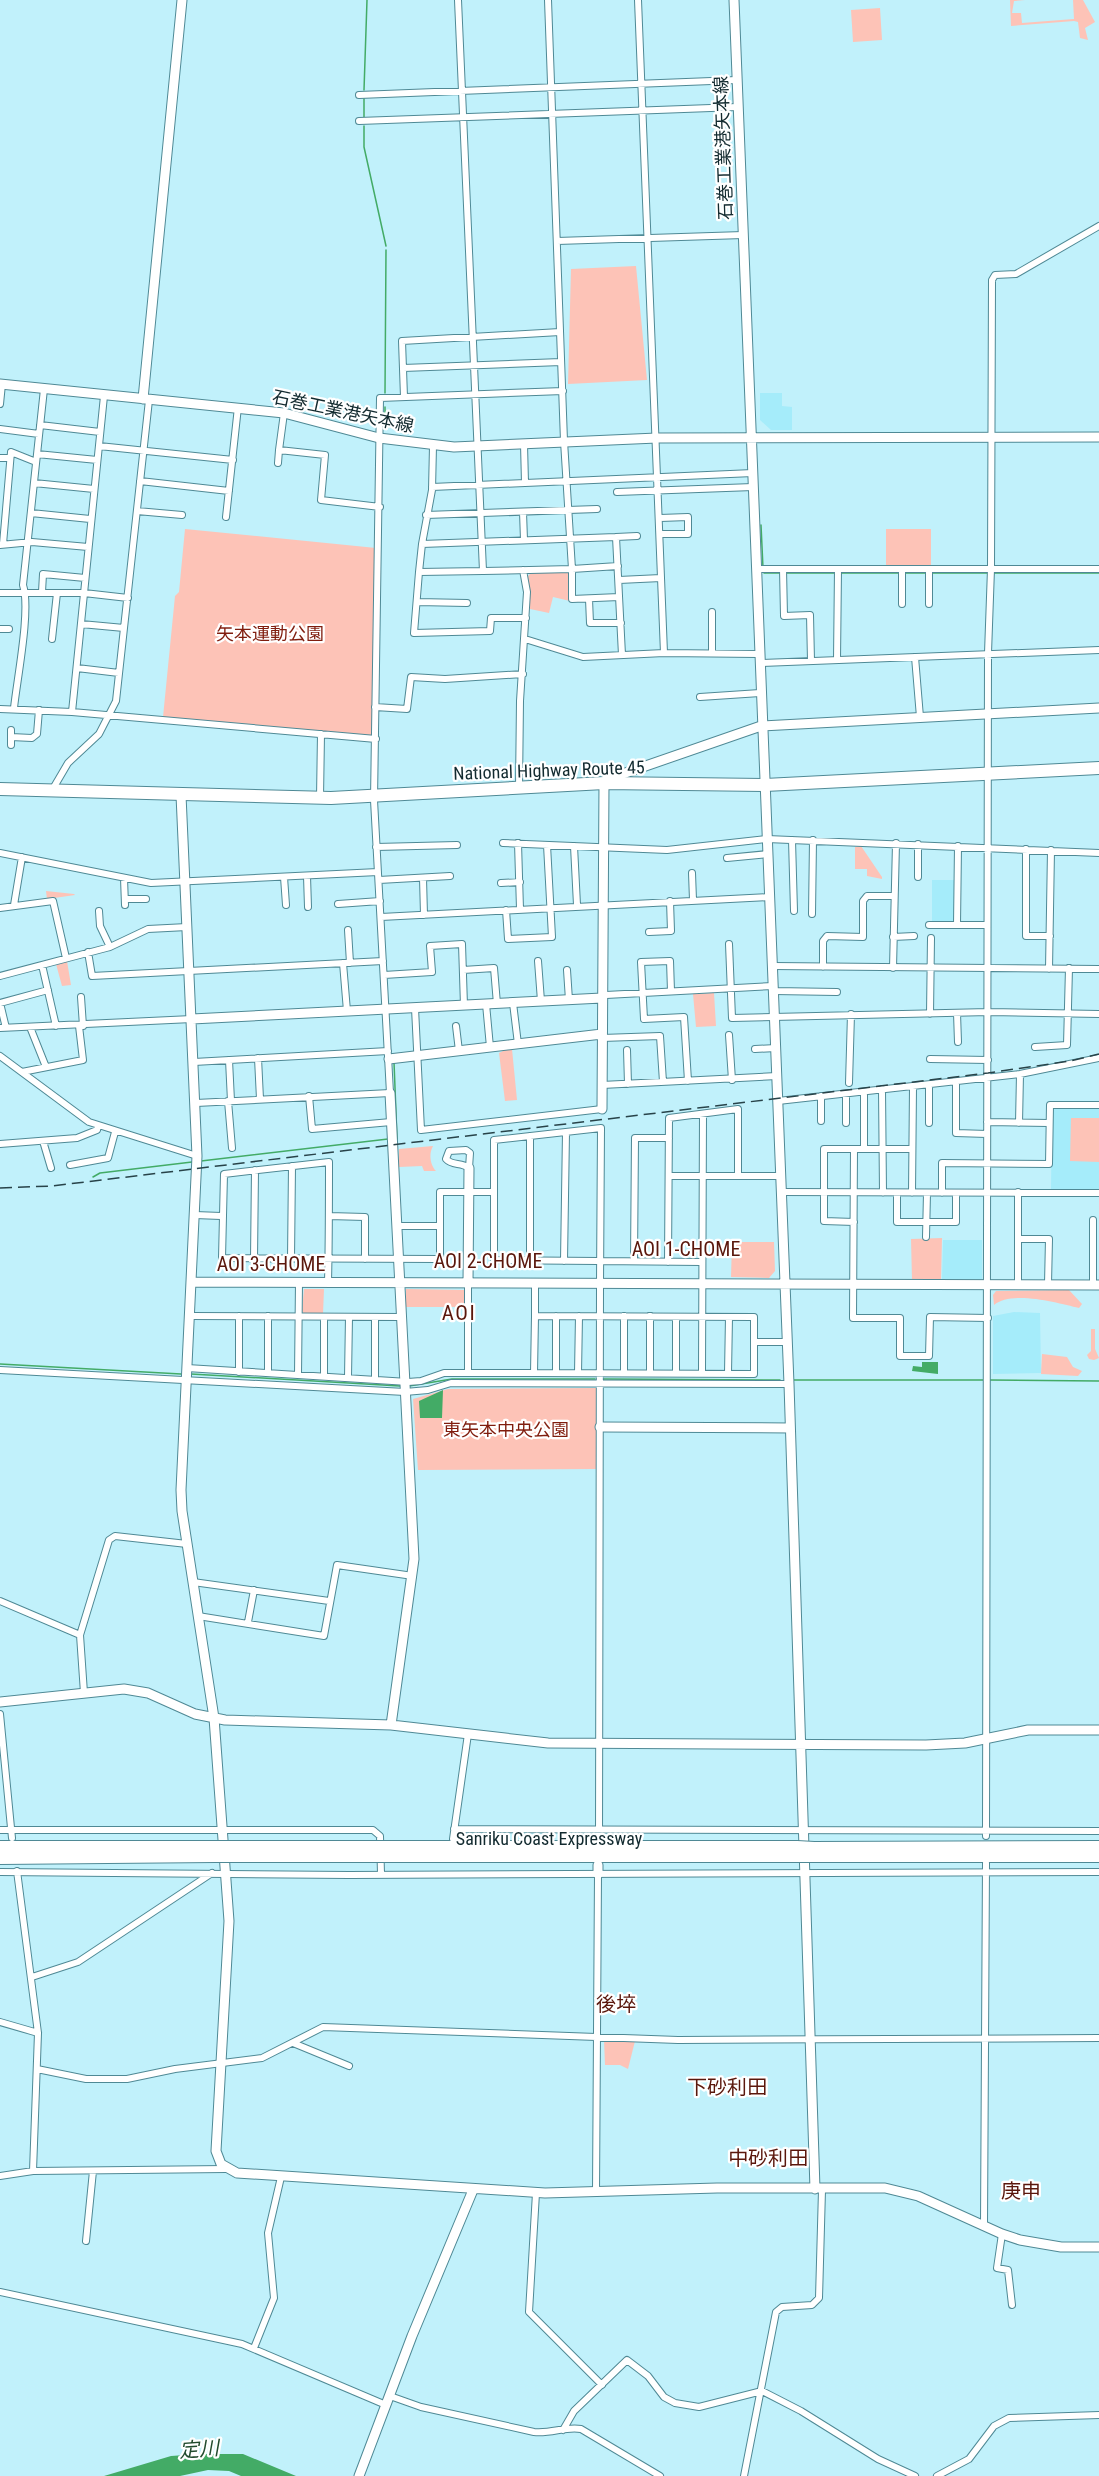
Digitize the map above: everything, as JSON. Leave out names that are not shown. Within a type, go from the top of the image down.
[{"type":"highway","name":"National Highway Route 45","points":[[0,789],[320,798],[604,783],[765,785],[1099,768]]},
{"type":"highway","name":"Sanriku Coast Expressway","points":[[0,1847],[216,1852],[814,1852],[1099,1856]]},
{"type":"highway","name":"Sanriku Coast Expressway","points":[[814,1852],[1099,1847]]},
{"type":"highway","name":"Sanriku Coast Expressway","points":[[0,1858],[216,1852]]},
{"type":"street","points":[[51,792],[68,763],[99,734],[116,702],[144,450],[146,399],[182,0]]},
{"type":"street","points":[[458,0],[483,571]]},
{"type":"street","points":[[548,0],[572,599],[619,597]]},
{"type":"street","points":[[638,0],[664,653]]},
{"type":"street","name":"石巻工業港矢本線","points":[[734,0],[752,439]]},
{"type":"street","points":[[359,95],[737,80]]},
{"type":"street","points":[[359,122],[738,107]]},
{"type":"street","points":[[986,1834],[987,925],[990,773],[988,653],[991,572],[992,280],[995,275],[1016,274],[1099,226]]},
{"type":"street","points":[[557,242],[743,235]]},
{"type":"street","points":[[404,397],[402,340],[560,332]]},
{"type":"street","points":[[403,368],[561,362]]},
{"type":"street","points":[[0,404],[1,384]]},
{"type":"street","name":"石巻工業港矢本線","points":[[1,384],[284,413],[380,438],[433,446],[476,447],[657,438],[1099,437]]},
{"type":"street","points":[[14,708],[25,592],[23,585],[44,389]]},
{"type":"street","points":[[391,1725],[413,1576],[414,1542],[376,847],[375,707],[380,398],[562,391]]},
{"type":"street","points":[[72,712],[104,396]]},
{"type":"street","points":[[226,517],[238,407]]},
{"type":"street","points":[[278,463],[284,413]]},
{"type":"street","points":[[40,425],[100,432]]},
{"type":"street","points":[[0,429],[39,434]]},
{"type":"street","points":[[744,2476],[776,2312],[782,2307],[812,2305],[819,2298],[819,2189],[811,2039],[773,966],[761,726],[759,658],[761,569],[753,488],[752,439]]},
{"type":"street","points":[[524,444],[525,483]]},
{"type":"street","points":[[99,446],[233,460]]},
{"type":"street","points":[[433,446],[432,487],[422,544],[414,633],[490,631],[491,618],[526,618]]},
{"type":"street","points":[[279,450],[325,455],[321,500],[380,507]]},
{"type":"street","points":[[36,462],[11,452],[1,544],[27,543],[88,548]]},
{"type":"street","points":[[37,454],[97,460]]},
{"type":"street","points":[[0,458],[10,458]]},
{"type":"street","points":[[432,487],[753,473]]},
{"type":"street","points":[[140,481],[229,491]]},
{"type":"street","points":[[34,483],[94,489]]},
{"type":"street","points":[[617,492],[753,488]]},
{"type":"street","points":[[426,515],[597,509]]},
{"type":"street","points":[[137,511],[182,515]]},
{"type":"street","points":[[523,512],[524,540]]},
{"type":"street","points":[[31,513],[90,519]]},
{"type":"street","points":[[660,518],[688,517],[688,534],[661,534]]},
{"type":"street","points":[[422,544],[637,536]]},
{"type":"street","points":[[616,537],[622,655]]},
{"type":"street","points":[[419,572],[618,566]]},
{"type":"street","points":[[761,569],[838,572],[991,572],[1099,569]]},
{"type":"street","points":[[519,788],[520,701],[527,592],[523,570]]},
{"type":"street","points":[[783,571],[784,616],[810,615],[811,661]]},
{"type":"street","points":[[837,660],[838,572]]},
{"type":"street","points":[[902,572],[902,604]]},
{"type":"street","points":[[929,572],[929,604]]},
{"type":"street","points":[[42,592],[43,574],[85,578]]},
{"type":"street","points":[[619,580],[661,578]]},
{"type":"street","points":[[0,593],[84,593],[128,598]]},
{"type":"street","points":[[52,639],[57,593]]},
{"type":"street","points":[[589,599],[590,623],[621,623]]},
{"type":"street","points":[[417,602],[467,603]]},
{"type":"street","points":[[712,612],[712,652]]},
{"type":"street","points":[[81,624],[124,628]]},
{"type":"street","points":[[0,630],[9,629]]},
{"type":"street","points":[[525,639],[583,657],[712,652],[811,661],[1099,650]]},
{"type":"street","points":[[915,657],[920,717]]},
{"type":"street","points":[[77,668],[119,673]]},
{"type":"street","points":[[375,707],[407,709],[411,677],[445,679],[523,675]]},
{"type":"street","points":[[700,697],[760,693]]},
{"type":"street","points":[[415,1008],[421,1130],[602,1109],[604,783],[608,779],[761,726],[1099,708]]},
{"type":"street","points":[[0,709],[110,715],[376,739]]},
{"type":"street","points":[[11,745],[11,733],[32,738],[37,734],[39,710]]},
{"type":"street","points":[[320,798],[321,735]]},
{"type":"street","points":[[181,795],[197,1156],[181,1490],[214,1718],[226,1872],[229,1921],[216,2151],[221,2164],[226,2169]]},
{"type":"street","points":[[503,843],[667,850],[767,839],[1099,853]]},
{"type":"street","points":[[792,840],[795,911]]},
{"type":"street","points":[[812,914],[813,840]]},
{"type":"street","points":[[519,843],[520,909]]},
{"type":"street","points":[[893,968],[893,896],[897,843]]},
{"type":"street","points":[[918,844],[918,877]]},
{"type":"street","points":[[376,847],[457,845]]},
{"type":"street","points":[[506,910],[508,939],[552,936],[547,845]]},
{"type":"street","points":[[574,846],[577,905]]},
{"type":"street","points":[[957,925],[958,846]]},
{"type":"street","points":[[1026,849],[1026,936],[1050,936]]},
{"type":"street","points":[[1049,969],[1051,850]]},
{"type":"street","points":[[0,853],[144,883],[378,872]]},
{"type":"street","points":[[728,858],[768,854]]},
{"type":"street","points":[[14,905],[22,857]]},
{"type":"street","points":[[692,873],[693,900]]},
{"type":"street","points":[[307,876],[308,907]]},
{"type":"street","points":[[379,880],[450,876]]},
{"type":"street","points":[[284,877],[286,905]]},
{"type":"street","points":[[124,878],[125,902],[146,899]]},
{"type":"street","points":[[423,878],[424,915]]},
{"type":"street","points":[[501,883],[520,882]]},
{"type":"street","points":[[823,967],[823,941],[827,936],[863,936],[863,901],[867,896],[893,896]]},
{"type":"street","points":[[381,917],[577,905],[770,897]]},
{"type":"street","points":[[0,908],[53,901],[66,958]]},
{"type":"street","points":[[338,904],[380,901]]},
{"type":"street","points":[[649,932],[671,931],[670,901]]},
{"type":"street","points":[[99,911],[100,926],[110,947]]},
{"type":"street","points":[[929,925],[987,925]]},
{"type":"street","points":[[0,976],[110,947],[148,929],[187,927]]},
{"type":"street","points":[[347,1011],[348,930]]},
{"type":"street","points":[[893,937],[914,936]]},
{"type":"street","points":[[930,1014],[931,938]]},
{"type":"street","points":[[384,975],[432,972],[430,946],[462,944],[464,1006]]},
{"type":"street","points":[[729,944],[732,1018],[988,1012],[1099,1014]]},
{"type":"street","points":[[88,952],[92,976],[383,961]]},
{"type":"street","points":[[538,961],[540,1001]]},
{"type":"street","points":[[671,991],[670,961],[641,962],[644,1019],[684,1017],[688,1081]]},
{"type":"street","points":[[42,964],[56,1026]]},
{"type":"street","points":[[773,966],[1099,969]]},
{"type":"street","points":[[463,970],[495,968],[497,1004]]},
{"type":"street","points":[[1035,1047],[1067,1045],[1069,968]]},
{"type":"street","points":[[567,970],[569,1000]]},
{"type":"street","points":[[48,990],[0,1003],[3,1028],[464,1006],[602,998],[606,995],[643,992],[730,988],[837,992]]},
{"type":"street","points":[[22,1072],[83,1060],[81,997]]},
{"type":"street","points":[[513,1003],[518,1044]]},
{"type":"street","points":[[486,1004],[490,1047]]},
{"type":"street","points":[[957,1013],[958,1042]]},
{"type":"street","points":[[849,1083],[851,1014]]},
{"type":"street","points":[[456,1026],[459,1051]]},
{"type":"street","points":[[30,1027],[46,1067]]},
{"type":"street","points":[[729,1035],[732,1080]]},
{"type":"street","points":[[194,1062],[258,1058],[418,1056],[602,1036],[660,1036],[663,1083]]},
{"type":"street","points":[[755,1049],[776,1048]]},
{"type":"street","points":[[627,1050],[628,1084]]},
{"type":"street","points":[[0,1056],[98,1126],[197,1156]]},
{"type":"street","points":[[258,1058],[260,1099]]},
{"type":"street","points":[[778,1101],[1020,1074],[1099,1058]]},
{"type":"street","points":[[930,1059],[988,1060]]},
{"type":"street","points":[[229,1060],[232,1148]]},
{"type":"street","points":[[1019,1123],[1020,1074]]},
{"type":"street","points":[[602,1085],[777,1076]]},
{"type":"street","points":[[956,1082],[956,1133],[987,1134]]},
{"type":"street","points":[[929,1085],[929,1123]]},
{"type":"street","points":[[912,1193],[913,1086]]},
{"type":"street","points":[[882,1089],[883,1192]]},
{"type":"street","points":[[864,1092],[864,1149]]},
{"type":"street","points":[[196,1103],[390,1093]]},
{"type":"street","points":[[846,1094],[846,1123]]},
{"type":"street","points":[[309,1096],[312,1129],[392,1122]]},
{"type":"street","points":[[821,1096],[821,1122]]},
{"type":"street","points":[[942,1193],[942,1163],[1049,1164],[1050,1105],[1099,1105]]},
{"type":"street","points":[[668,1262],[669,1118],[738,1109],[738,1176]]},
{"type":"street","points":[[702,1373],[703,1114]]},
{"type":"street","points":[[987,1122],[1049,1123]]},
{"type":"street","points":[[0,1144],[77,1138],[97,1130],[98,1126]]},
{"type":"street","points":[[599,1839],[600,1829],[599,1743],[600,1261],[601,1128],[494,1140],[494,1260],[530,1261],[600,1261],[634,1261],[702,1262]]},
{"type":"street","points":[[70,1165],[108,1158],[115,1132]]},
{"type":"street","points":[[564,1261],[566,1132]]},
{"type":"street","points":[[530,1136],[530,1261]]},
{"type":"street","points":[[634,1261],[635,1138],[669,1138]]},
{"type":"street","points":[[43,1141],[51,1168]]},
{"type":"street","points":[[854,1222],[824,1221],[824,1149],[912,1149]]},
{"type":"street","points":[[854,1149],[853,1318],[900,1318],[900,1356],[929,1356],[930,1317],[988,1318]]},
{"type":"street","points":[[328,1282],[329,1259],[329,1162],[224,1174],[220,1256],[222,1258],[291,1259],[329,1259],[365,1259],[398,1259],[440,1259],[440,1192],[494,1192]]},
{"type":"street","points":[[291,1259],[292,1166]]},
{"type":"street","points":[[468,1373],[469,1168]]},
{"type":"street","points":[[254,1258],[255,1170]]},
{"type":"street","points":[[669,1176],[781,1176]]},
{"type":"street","points":[[781,1192],[1099,1193]]},
{"type":"street","points":[[897,1192],[897,1222],[956,1222],[956,1193]]},
{"type":"street","points":[[1017,1284],[1018,1192]]},
{"type":"street","points":[[926,1237],[927,1193]]},
{"type":"street","points":[[195,1215],[221,1216]]},
{"type":"street","points":[[329,1216],[365,1217],[365,1259]]},
{"type":"street","points":[[192,1282],[1096,1285],[1093,1220]]},
{"type":"street","points":[[397,1226],[440,1226]]},
{"type":"street","points":[[1018,1239],[1049,1239],[1048,1284]]},
{"type":"street","points":[[298,1375],[299,1282]]},
{"type":"street","points":[[534,1373],[535,1284]]},
{"type":"street","points":[[190,1316],[401,1317]]},
{"type":"street","points":[[239,1316],[239,1372]]},
{"type":"street","points":[[268,1316],[268,1373]]},
{"type":"street","points":[[187,1368],[404,1381],[422,1381],[444,1373],[754,1374],[754,1317],[534,1316]]},
{"type":"street","points":[[556,1316],[556,1373]]},
{"type":"street","points":[[578,1373],[579,1316]]},
{"type":"street","points":[[624,1316],[624,1373]]},
{"type":"street","points":[[650,1373],[651,1316]]},
{"type":"street","points":[[324,1317],[324,1376]]},
{"type":"street","points":[[348,1377],[349,1317]]},
{"type":"street","points":[[375,1317],[375,1379]]},
{"type":"street","points":[[676,1317],[676,1373]]},
{"type":"street","points":[[728,1373],[729,1317]]},
{"type":"street","points":[[754,1342],[786,1342]]},
{"type":"street","points":[[0,1370],[405,1392],[428,1390],[451,1383],[789,1384]]},
{"type":"street","points":[[600,1427],[790,1428]]},
{"type":"street","points":[[84,1693],[80,1635],[112,1537],[188,1544]]},
{"type":"street","points":[[198,1616],[248,1622],[324,1636],[337,1565],[413,1576]]},
{"type":"street","points":[[193,1582],[329,1601]]},
{"type":"street","points":[[248,1622],[254,1590]]},
{"type":"street","points":[[0,1601],[80,1635]]},
{"type":"street","points":[[0,1701],[114,1689],[140,1691],[188,1712],[214,1718],[391,1725],[548,1743],[946,1745],[1028,1730],[1099,1730]]},
{"type":"street","points":[[0,1714],[12,1838]]},
{"type":"street","points":[[453,1839],[468,1734]]},
{"type":"street","points":[[454,1829],[986,1834],[1099,1831]]},
{"type":"street","points":[[0,1830],[373,1830],[380,1836],[381,1874]]},
{"type":"street","points":[[984,2226],[986,1863]]},
{"type":"street","points":[[451,1874],[452,1865]]},
{"type":"street","points":[[596,2193],[598,1869]]},
{"type":"street","points":[[0,1872],[451,1874],[598,1869],[806,1874],[1099,1872]]},
{"type":"street","points":[[17,1871],[38,2033],[33,2171]]},
{"type":"street","points":[[32,1977],[78,1962],[212,1873]]},
{"type":"street","points":[[0,2022],[38,2033]]},
{"type":"street","points":[[36,2069],[104,2080],[220,2062],[262,2058],[323,2027],[598,2037],[1099,2038]]},
{"type":"street","points":[[293,2043],[349,2066]]},
{"type":"street","points":[[0,2176],[33,2171],[226,2169],[237,2173],[281,2177],[536,2193],[717,2188],[885,2188],[903,2191],[1002,2234],[1040,2244],[1099,2247]]},
{"type":"street","points":[[86,2241],[93,2170]]},
{"type":"street","points":[[254,2348],[274,2298],[268,2233],[281,2177]]},
{"type":"street","points":[[359,2476],[473,2190]]},
{"type":"street","points":[[536,2193],[529,2312],[602,2385]]},
{"type":"street","points":[[1002,2234],[998,2268],[1008,2270],[1012,2305]]},
{"type":"street","points":[[0,2292],[254,2348],[388,2400],[546,2434],[581,2429],[660,2476]]},
{"type":"street","points":[[563,2430],[574,2411],[627,2360],[648,2376],[664,2397],[689,2407],[762,2391],[801,2411],[878,2459],[915,2476]]},
{"type":"street","points":[[938,2476],[969,2459],[999,2421],[1009,2418],[1099,2415]]},
{"type":"shaded area","points":[[760,393],[782,393],[782,406],[792,407],[792,430],[771,430],[760,420]]},
{"type":"shaded area","points":[[932,880],[960,880],[960,921],[932,921]]},
{"type":"shaded area","points":[[1052,1107],[1099,1107],[1099,1190],[1051,1190]]},
{"type":"shaded area","points":[[943,1240],[982,1240],[982,1279],[942,1279]]},
{"type":"shaded area","points":[[1014,1312],[1040,1313],[1041,1373],[993,1374],[993,1316]]},
{"type":"shaded area","points":[[922,1362],[938,1362],[938,1374],[912,1371],[913,1366],[922,1367]]},
{"type":"shaded area","points":[[443,1390],[442,1418],[420,1418],[419,1401]]},
{"type":"shaded area","points":[[243,2454],[296,2476],[241,2476],[229,2471],[208,2470],[180,2476],[104,2476],[171,2456]]},
{"type":"green space","points":[[1010,0],[1025,0],[1014,1],[1012,13],[1021,13],[1022,23],[1074,19],[1073,0],[1083,0],[1095,22],[1085,28],[1088,40],[1080,38],[1078,22],[1074,21],[1011,26]]},
{"type":"green space","points":[[880,8],[882,40],[853,42],[851,10]]},
{"type":"green space","points":[[636,266],[647,380],[568,384],[571,269]]},
{"type":"green space","name":"矢本運動公園","points":[[185,529],[376,548],[373,736],[163,717],[175,596],[179,592]]},
{"type":"green space","points":[[886,529],[931,529],[931,565],[886,565]]},
{"type":"green space","points":[[567,571],[570,601],[553,597],[549,613],[530,609],[528,576],[531,573]]},
{"type":"green space","points":[[861,846],[882,879],[867,876],[867,869],[855,869],[855,847]]},
{"type":"green space","points":[[46,891],[74,894],[75,895],[47,899]]},
{"type":"green space","points":[[67,961],[71,985],[62,986],[56,964]]},
{"type":"green space","points":[[714,993],[716,1026],[696,1027],[693,994]]},
{"type":"green space","points":[[509,1048],[512,1049],[517,1100],[505,1101],[499,1053]]},
{"type":"green space","points":[[1071,1118],[1099,1118],[1099,1162],[1070,1161]]},
{"type":"green space","points":[[433,1146],[431,1160],[436,1171],[424,1171],[422,1166],[399,1167],[399,1149]]},
{"type":"green space","points":[[942,1238],[941,1281],[912,1280],[911,1239]]},
{"type":"green space","points":[[732,1242],[774,1242],[775,1271],[769,1278],[731,1277]]},
{"type":"green space","points":[[304,1289],[324,1289],[323,1314],[304,1314],[302,1311]]},
{"type":"green space","points":[[406,1289],[464,1290],[465,1307],[406,1307]]},
{"type":"green space","points":[[1069,1290],[1082,1304],[1079,1308],[1023,1298],[1012,1298],[994,1305],[993,1295],[996,1291]]},
{"type":"green space","points":[[1091,1329],[1095,1329],[1095,1349],[1099,1358],[1094,1360],[1089,1359],[1087,1355],[1091,1351]]},
{"type":"green space","points":[[1042,1354],[1067,1357],[1073,1367],[1082,1371],[1078,1376],[1041,1374]]},
{"type":"green space","name":"東矢本中央公園","points":[[598,1388],[597,1469],[418,1470],[413,1399],[448,1389]]},
{"type":"green space","points":[[604,2040],[635,2041],[628,2069],[620,2065],[605,2065]]},
{"type":"waterway","points":[[364,90],[367,0]]},
{"type":"waterway","points":[[364,99],[364,117]]},
{"type":"waterway","points":[[364,126],[364,147],[386,246]]},
{"type":"waterway","points":[[385,393],[386,250]]},
{"type":"waterway","points":[[385,407],[385,423]]},
{"type":"waterway","points":[[761,525],[763,568]]},
{"type":"waterway","points":[[764,573],[780,573]]},
{"type":"waterway","points":[[785,573],[834,573]]},
{"type":"waterway","points":[[839,573],[900,573]]},
{"type":"waterway","points":[[905,573],[927,573]]},
{"type":"waterway","points":[[932,573],[987,573]]},
{"type":"waterway","points":[[992,573],[1099,573]]},
{"type":"waterway","points":[[394,1062],[397,1139]]},
{"type":"waterway","points":[[201,1161],[388,1139]]},
{"type":"waterway","points":[[93,1177],[100,1173],[192,1162]]},
{"type":"waterway","points":[[0,1364],[181,1374]]},
{"type":"waterway","points":[[191,1374],[400,1386]]},
{"type":"waterway","points":[[409,1386],[452,1379],[595,1379]]},
{"type":"waterway","points":[[604,1379],[780,1380]]},
{"type":"waterway","points":[[793,1380],[983,1380]]},
{"type":"waterway","points":[[990,1380],[1099,1381]]},
{"type":"railway","points":[[0,1188],[52,1186],[988,1073],[1070,1061],[1099,1054]]},
{"type":"district","name":"AOI 1-CHOME","points":[[686,1249]]},
{"type":"district","name":"AOI 2-CHOME","points":[[488,1261]]},
{"type":"district","name":"AOI 3-CHOME","points":[[271,1264]]},
{"type":"district","name":"AOI","points":[[459,1313]]},
{"type":"district","name":"後埣","points":[[616,2004]]},
{"type":"district","name":"下砂利田","points":[[727,2087]]},
{"type":"district","name":"中砂利田","points":[[768,2158]]},
{"type":"district","name":"庚申","points":[[1021,2191]]},
{"type":"water label","name":"定川","points":[[199,2449]]}]
